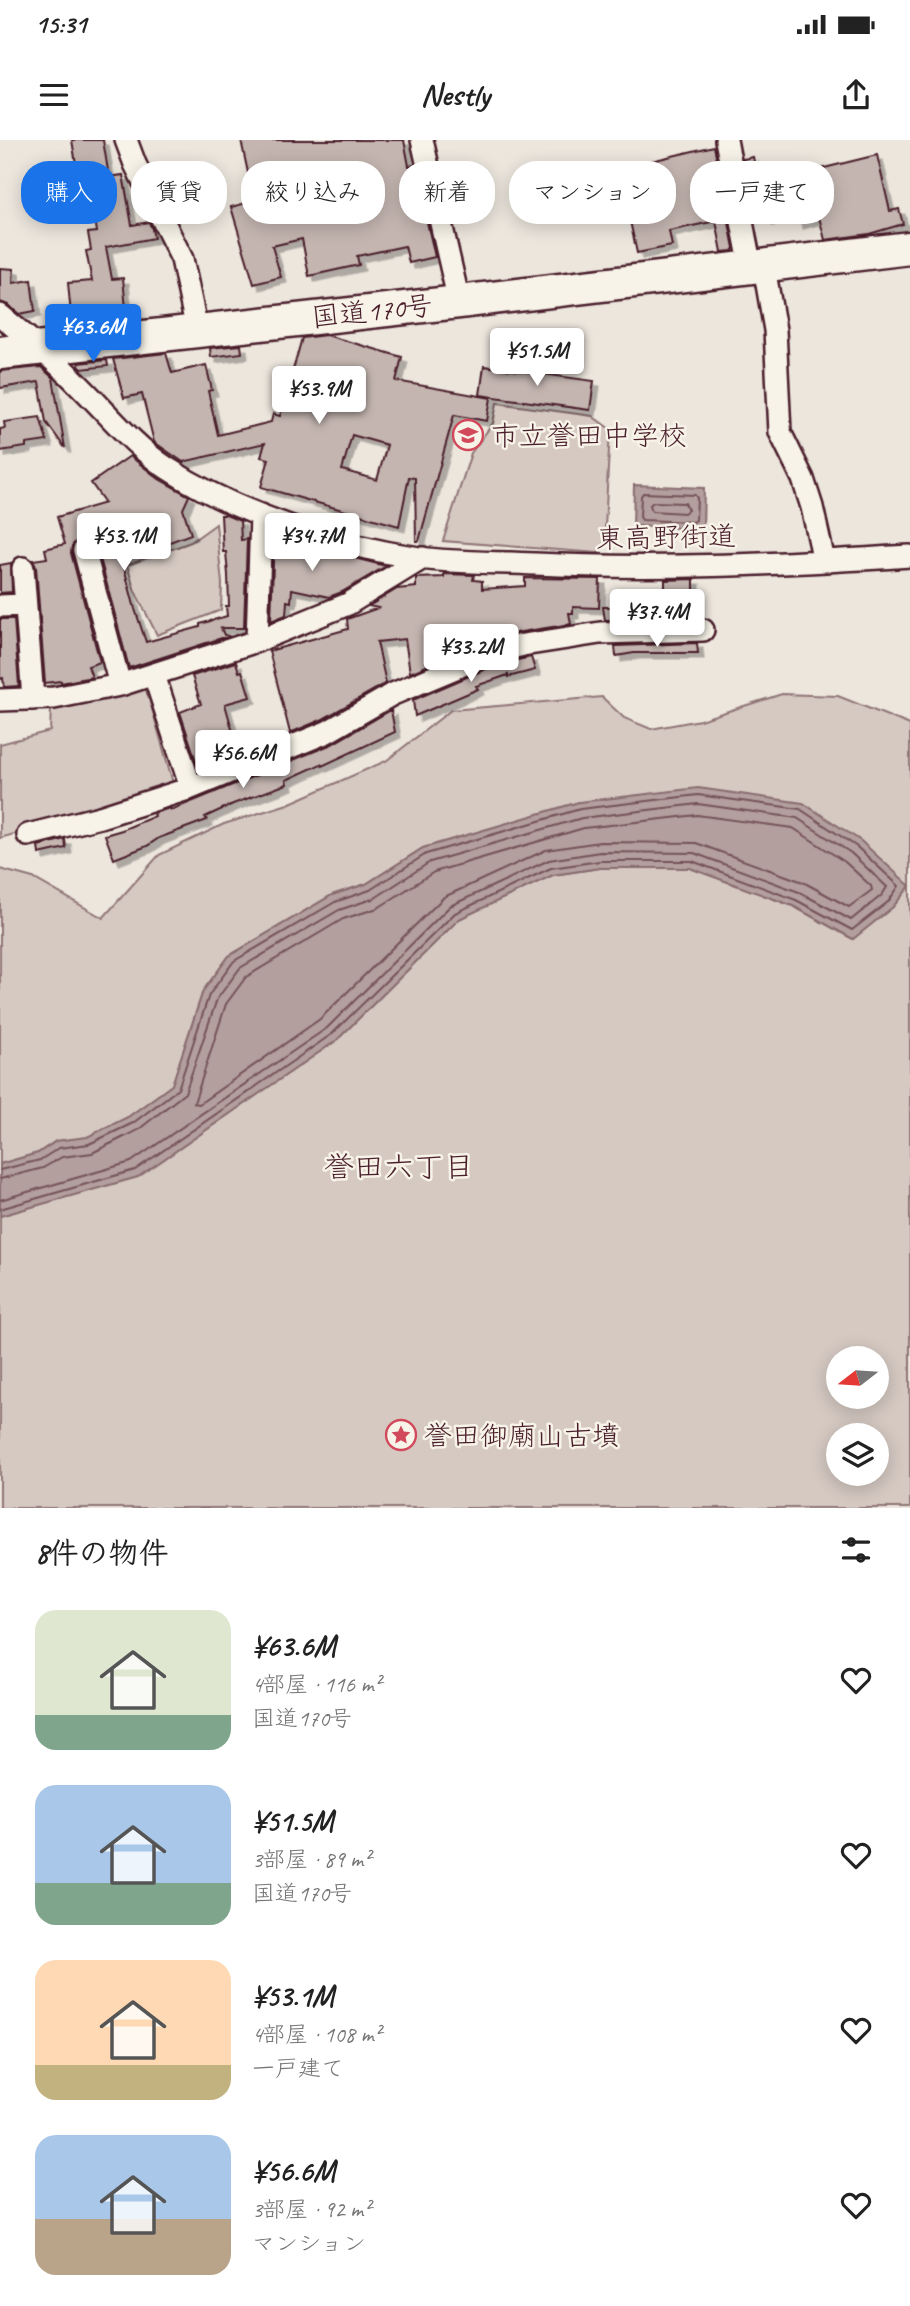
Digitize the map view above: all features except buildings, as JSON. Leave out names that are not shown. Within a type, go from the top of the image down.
[{"type":"highway","name":"国道170号","points":[[0,353],[910,248]]},
{"type":"street","points":[[126,140],[182,259],[197,330]]},
{"type":"street","points":[[422,140],[459,302]]},
{"type":"street","points":[[726,140],[775,330],[779,432],[803,479],[824,561]]},
{"type":"street","name":"東高野街道","points":[[0,315],[41,349],[146,453],[169,469],[208,491],[261,514],[338,541],[423,558],[604,567],[824,561],[910,552]]},
{"type":"street","points":[[257,641],[261,514]]},
{"type":"street","points":[[84,550],[120,685]]},
{"type":"street","points":[[0,700],[77,695],[154,675],[257,641],[348,604],[423,558]]},
{"type":"street","points":[[23,568],[33,699]]},
{"type":"street","points":[[0,606],[24,605]]},
{"type":"street","points":[[28,835],[100,817],[191,788],[327,732],[393,694],[491,653],[542,641],[600,633],[703,630]]},
{"type":"street","points":[[154,675],[191,788]]},
{"type":"shaded area","points":[[497,403],[592,416],[610,429],[604,547],[598,553],[443,541],[471,453],[493,423]]},
{"type":"shaded area","points":[[216,524],[222,584],[221,610],[157,635],[135,591],[127,565],[191,542]]},
{"type":"shaded area","points":[[146,688],[175,790],[0,838],[0,744],[50,731],[51,708]]},
{"type":"shaded area","points":[[782,694],[838,696],[910,725],[910,886],[579,802],[423,848],[366,884],[332,895],[229,956],[203,991],[172,1085],[128,1117],[87,1138],[56,1141],[38,1153],[0,1164],[0,869],[33,878],[103,918],[159,855],[224,824],[288,804],[386,761],[451,710],[602,697],[624,718],[651,729],[700,720]]},
{"type":"shaded area","points":[[600,868],[690,868],[793,906],[853,939],[910,886],[910,1508],[0,1508],[0,1216],[138,1176],[337,1040],[459,919],[553,875]]},
{"type":"water","points":[[634,485],[704,488],[703,529],[633,526]]},
{"type":"water","points":[[698,788],[803,803],[861,841],[910,886],[893,907],[853,939],[793,906],[690,868],[600,868],[553,875],[459,919],[337,1040],[138,1177],[0,1216],[0,1164],[38,1153],[56,1141],[87,1137],[128,1117],[172,1085],[203,991],[229,956],[332,895],[366,884],[423,848],[579,802]]},
{"type":"place","name":"市立誉田中学校","points":[[468,435]]},
{"type":"place","name":"誉田御廟山古墳","points":[[401,1435]]},
{"type":"district","name":"誉田六丁目","points":[[399,1167]]}]
